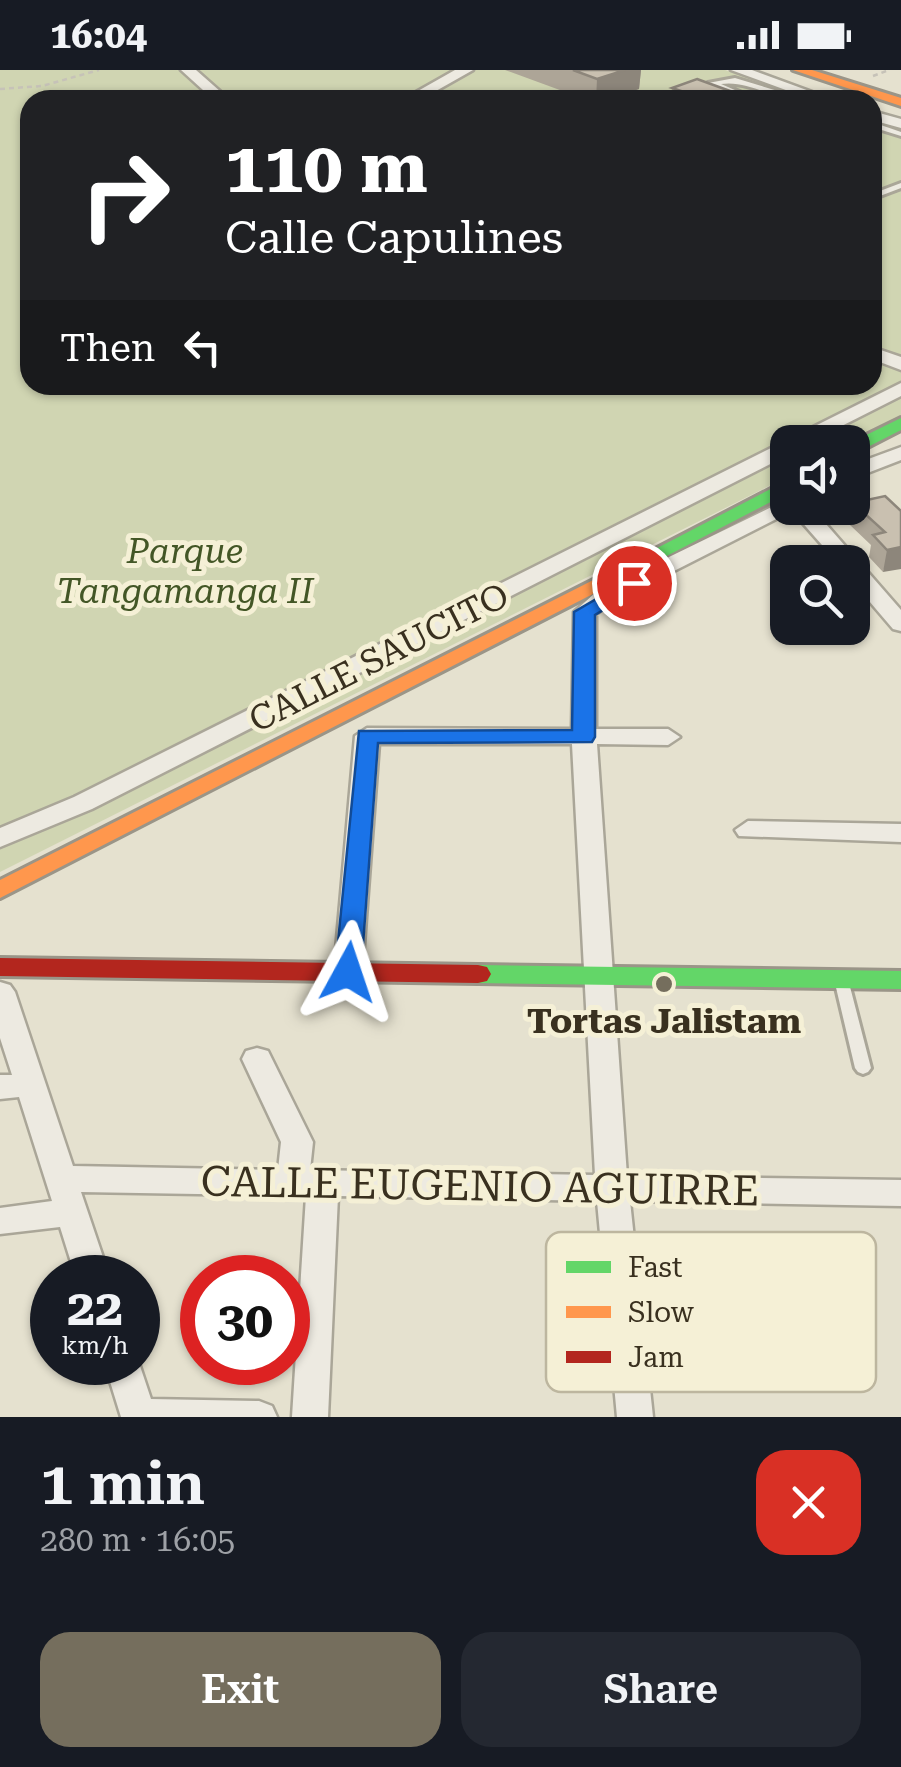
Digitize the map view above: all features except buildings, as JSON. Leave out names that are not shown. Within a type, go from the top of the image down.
[{"type":"street","points":[[188,70],[211,90]]},
{"type":"street","points":[[428,90],[466,70]]},
{"type":"street","points":[[738,70],[797,90]]},
{"type":"street","points":[[776,70],[839,90]]},
{"type":"street","points":[[799,70],[863,90]]},
{"type":"street","points":[[830,425],[901,389]]},
{"type":"street","points":[[870,440],[901,424]]},
{"type":"street","points":[[870,466],[901,454]]},
{"type":"street","points":[[0,838],[84,803],[770,455]]},
{"type":"street","name":"CALLE SAUCITO","points":[[0,890],[770,502]]},
{"type":"street","points":[[616,1232],[584,737],[585,612],[770,503]]},
{"type":"street","points":[[816,525],[833,545]]},
{"type":"street","points":[[870,588],[901,624]]},
{"type":"street","points":[[348,972],[367,736],[668,737]]},
{"type":"street","points":[[748,830],[901,832]]},
{"type":"street","points":[[0,968],[901,980]]},
{"type":"street","points":[[0,992],[15,1086],[60,1179],[85,1255]]},
{"type":"street","points":[[257,1059],[297,1142],[308,1182],[310,1417]]},
{"type":"street","name":"CALLE EUGENIO AGUIRRE","points":[[60,1179],[901,1192]]},
{"type":"street","points":[[0,1221],[71,1212]]},
{"type":"street","points":[[128,1385],[138,1416],[259,1417]]},
{"type":"street","points":[[632,1392],[635,1417]]},
{"type":"lane","points":[[731,90],[712,82],[734,80],[766,90]]},
{"type":"lane","points":[[841,979],[862,1068]]},
{"type":"path","points":[[0,89],[42,86],[98,70]]},
{"type":"path","points":[[874,90],[889,70]]},
{"type":"green space","name":"Parque Tangamanga II","points":[[0,70],[725,70],[785,90],[20,90],[20,395],[882,395],[882,122],[901,129],[901,420],[870,434],[870,425],[770,425],[770,486],[0,872]]},
{"type":"traffic: fast","points":[[870,440],[901,423]]},
{"type":"traffic: fast","points":[[623,571],[770,494]]},
{"type":"traffic: fast","points":[[478,974],[901,980]]},
{"type":"traffic: slow","points":[[799,70],[863,90]]},
{"type":"traffic: slow","points":[[882,96],[901,102]]},
{"type":"traffic: slow","points":[[0,890],[623,571]]},
{"type":"traffic: jam","points":[[0,967],[478,974]]},
{"type":"place","name":"Tortas Jalistam","points":[[664,984]]},
{"type":"route","points":[[348,972],[367,736],[584,737],[585,612],[634,583]]}]
